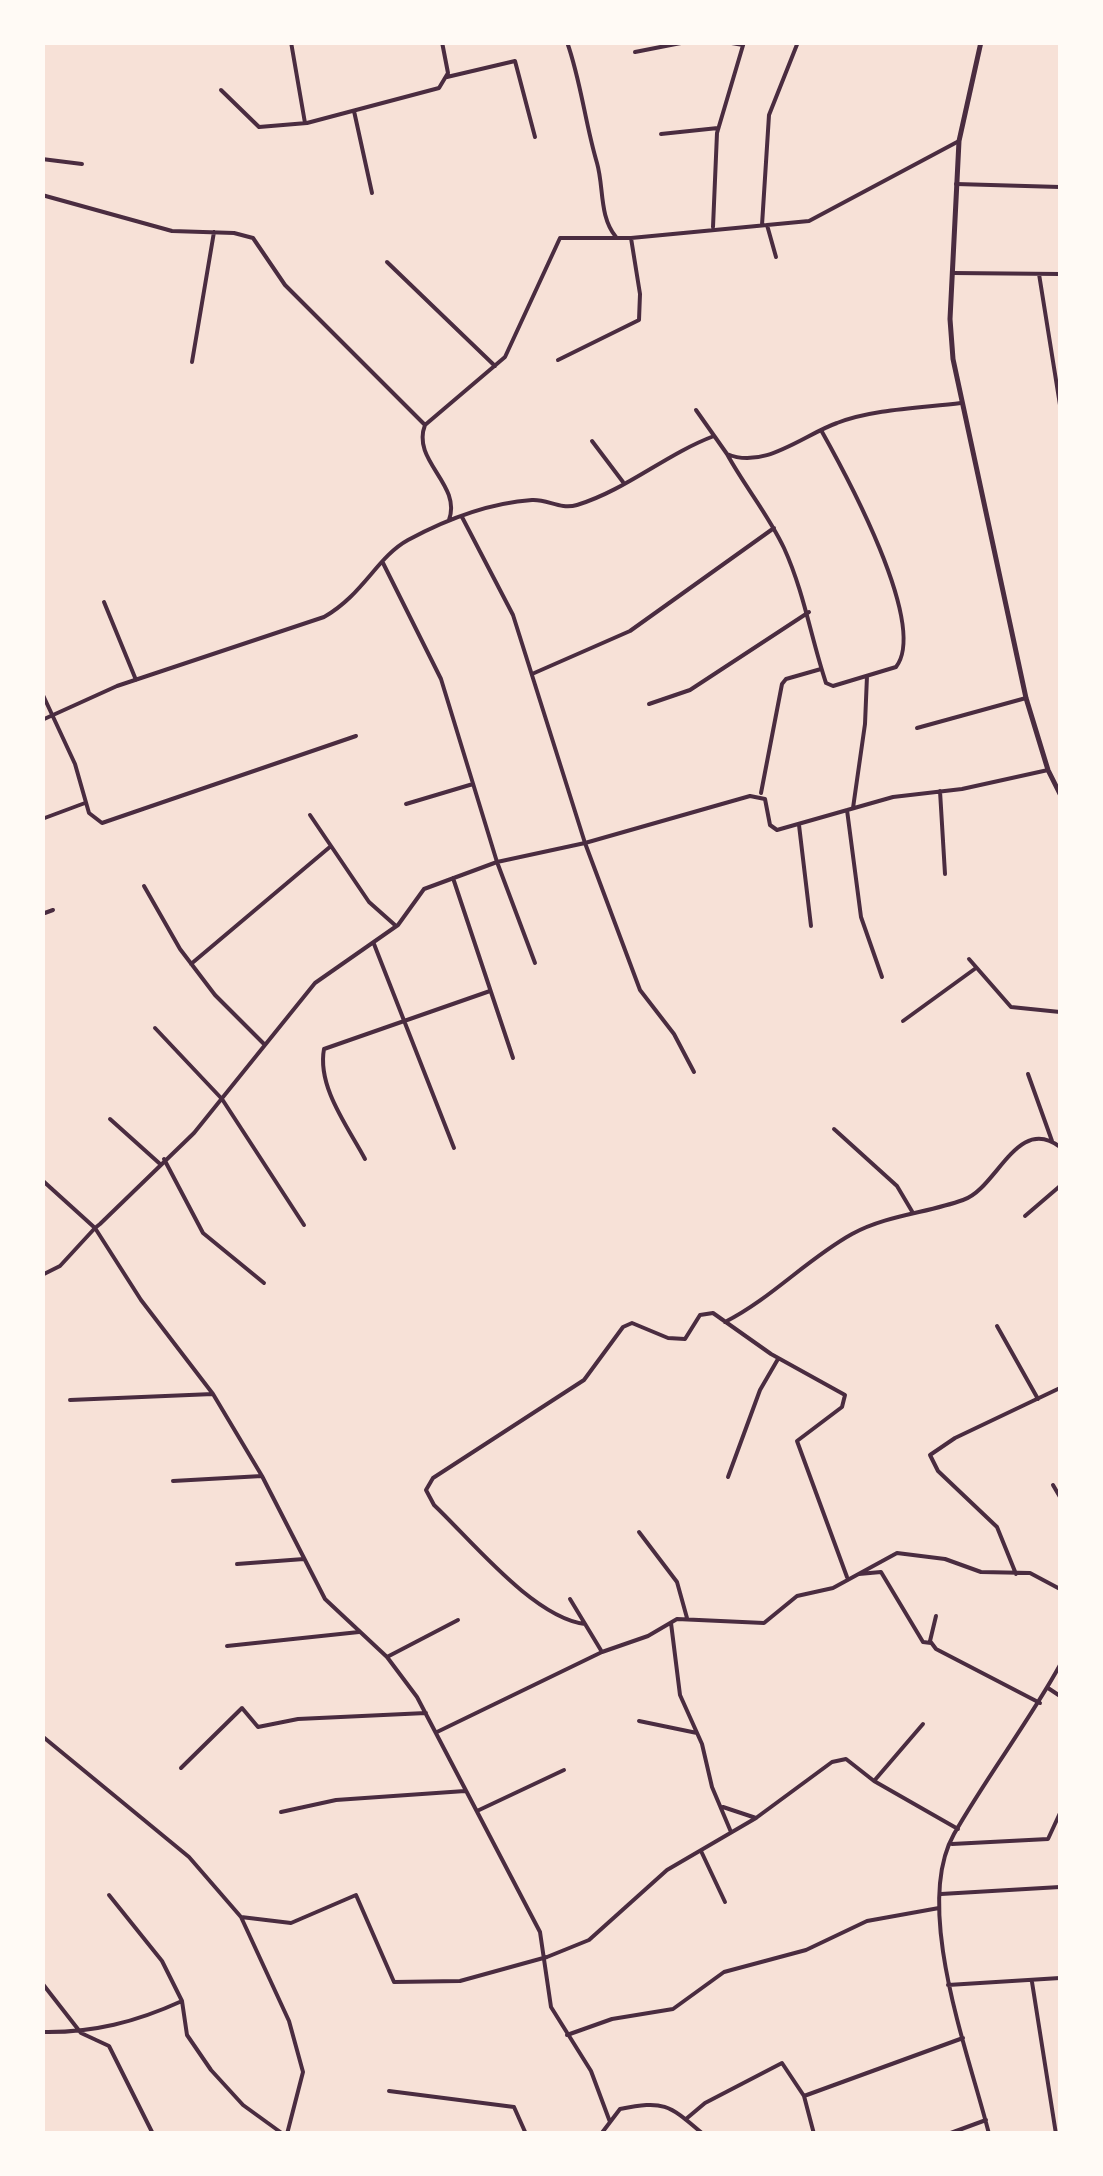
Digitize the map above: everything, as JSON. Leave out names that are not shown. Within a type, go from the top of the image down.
[{"type":"street","points":[[290,42],[306,123]]},
{"type":"street","points":[[221,90],[259,127],[306,123],[440,88],[447,77],[442,42]]},
{"type":"street","points":[[566,42],[575,62],[584,125],[598,164],[608,224],[616,237]]},
{"type":"street","points":[[636,52],[686,42]]},
{"type":"street","points":[[713,227],[718,128],[744,44],[726,42]]},
{"type":"street","points":[[776,257],[765,225],[769,115],[798,42]]},
{"type":"street","points":[[981,42],[959,141],[950,319],[960,403],[1026,698],[1048,770],[1060,794]]},
{"type":"street","points":[[447,77],[515,60],[535,137]]},
{"type":"street","points":[[354,111],[372,193]]},
{"type":"street","points":[[661,134],[718,128]]},
{"type":"street","points":[[450,520],[451,501],[422,444],[425,425],[494,366],[515,339],[560,238],[631,238],[823,218],[959,141]]},
{"type":"street","points":[[42,159],[82,164]]},
{"type":"street","points":[[956,184],[1060,187]]},
{"type":"street","points":[[42,194],[172,231],[253,238],[285,286],[425,425]]},
{"type":"street","points":[[192,362],[214,232]]},
{"type":"street","points":[[558,360],[639,320],[640,294],[631,238]]},
{"type":"street","points":[[387,262],[494,366]]},
{"type":"street","points":[[953,274],[1060,274]]},
{"type":"street","points":[[1040,274],[1058,365],[1060,405]]},
{"type":"street","points":[[727,454],[744,459],[767,454],[840,421],[960,403]]},
{"type":"street","points":[[696,410],[774,528],[809,612],[829,686],[901,661],[896,600],[862,504],[820,430]]},
{"type":"street","points":[[42,720],[136,680],[324,617],[348,604],[403,542],[450,520],[534,500],[569,507],[623,482],[681,448],[714,436]]},
{"type":"street","points":[[592,441],[623,482]]},
{"type":"street","points":[[462,516],[508,603],[585,843],[640,990],[674,1034],[694,1072]]},
{"type":"street","points":[[532,674],[630,631],[774,528]]},
{"type":"street","points":[[383,564],[440,679],[497,862],[535,964]]},
{"type":"street","points":[[104,602],[136,680]]},
{"type":"street","points":[[650,704],[690,690],[809,612]]},
{"type":"street","points":[[822,668],[786,678],[782,684],[761,795],[770,825],[777,830],[892,796],[998,783],[1048,770]]},
{"type":"street","points":[[866,676],[865,724],[850,809],[861,917],[882,978]]},
{"type":"street","points":[[42,693],[75,764],[95,821],[114,821],[356,736]]},
{"type":"street","points":[[917,728],[1026,698]]},
{"type":"street","points":[[406,804],[473,784]]},
{"type":"street","points":[[940,791],[945,874]]},
{"type":"street","points":[[42,1274],[60,1266],[194,1133],[315,983],[396,926],[416,895],[497,862],[585,843],[761,795]]},
{"type":"street","points":[[42,819],[86,803]]},
{"type":"street","points":[[310,814],[369,902],[396,926]]},
{"type":"street","points":[[799,825],[812,926]]},
{"type":"street","points":[[191,964],[331,846]]},
{"type":"street","points":[[452,878],[513,1058]]},
{"type":"street","points":[[144,886],[191,964],[264,1044]]},
{"type":"street","points":[[42,914],[54,910]]},
{"type":"street","points":[[374,944],[454,1148]]},
{"type":"street","points":[[969,959],[1011,1007],[1060,1012]]},
{"type":"street","points":[[903,1022],[976,968]]},
{"type":"street","points":[[365,1158],[330,1096],[324,1049],[490,991]]},
{"type":"street","points":[[155,1028],[222,1098],[304,1225]]},
{"type":"street","points":[[1028,1074],[1052,1141],[1060,1148]]},
{"type":"street","points":[[110,1118],[162,1161],[203,1234],[264,1283]]},
{"type":"street","points":[[834,1130],[897,1186],[913,1213]]},
{"type":"street","points":[[725,1322],[760,1303],[852,1234],[970,1198],[1013,1152],[1034,1139],[1052,1141]]},
{"type":"street","points":[[42,1180],[95,1228],[141,1300],[213,1394],[262,1476],[325,1598],[387,1657],[426,1712],[540,1932],[547,1958],[550,2007],[590,2071],[610,2122]]},
{"type":"street","points":[[1025,1216],[1060,1186]]},
{"type":"street","points":[[585,1624],[558,1618],[428,1496],[433,1478],[584,1380],[623,1326],[641,1324],[677,1340],[685,1339],[705,1312],[845,1395],[842,1408],[799,1435],[797,1449],[847,1577]]},
{"type":"street","points":[[997,1326],[1038,1399]]},
{"type":"street","points":[[728,1477],[760,1390],[778,1358]]},
{"type":"street","points":[[1016,1574],[990,1520],[929,1461],[940,1446],[1060,1388]]},
{"type":"street","points":[[70,1400],[213,1394]]},
{"type":"street","points":[[173,1481],[262,1476]]},
{"type":"street","points":[[1053,1485],[1060,1498]]},
{"type":"street","points":[[640,1532],[676,1582],[688,1618]]},
{"type":"street","points":[[437,1732],[671,1622],[688,1618],[764,1623],[797,1596],[833,1588],[884,1556],[912,1552],[981,1572],[1037,1575],[1060,1589]]},
{"type":"street","points":[[237,1564],[304,1559]]},
{"type":"street","points":[[856,1573],[882,1572],[923,1642],[931,1642],[952,1660],[1040,1702]]},
{"type":"street","points":[[570,1599],[602,1652]]},
{"type":"street","points":[[931,1642],[936,1616]]},
{"type":"street","points":[[387,1657],[458,1620]]},
{"type":"street","points":[[671,1622],[680,1695],[732,1834]]},
{"type":"street","points":[[227,1646],[359,1632]]},
{"type":"street","points":[[989,2134],[948,1985],[941,1894],[950,1844],[958,1828],[1060,1665]]},
{"type":"street","points":[[1048,1688],[1060,1696]]},
{"type":"street","points":[[181,1768],[242,1708],[258,1728],[298,1719],[426,1712]]},
{"type":"street","points":[[638,1721],[697,1733]]},
{"type":"street","points":[[874,1781],[923,1724]]},
{"type":"street","points":[[42,1736],[189,1857],[241,1917],[288,2021],[303,2072],[285,2134],[243,2105],[211,2070],[187,2035],[182,2001],[162,1961],[109,1895]]},
{"type":"street","points":[[241,1917],[291,1923],[356,1894],[394,1982],[460,1981],[547,1958],[590,1940],[667,1870],[732,1834],[832,1762],[846,1759],[874,1781],[958,1828]]},
{"type":"street","points":[[477,1811],[564,1770]]},
{"type":"street","points":[[281,1812],[336,1800],[465,1791]]},
{"type":"street","points":[[722,1806],[756,1818]]},
{"type":"street","points":[[950,1844],[1048,1839],[1060,1813]]},
{"type":"street","points":[[700,1851],[725,1902]]},
{"type":"street","points":[[941,1894],[1060,1887]]},
{"type":"street","points":[[566,2036],[612,2019],[673,2009],[724,1972],[806,1950],[868,1921],[940,1908]]},
{"type":"street","points":[[948,1985],[1060,1978]]},
{"type":"street","points":[[42,1982],[81,2032],[109,2046],[153,2134]]},
{"type":"street","points":[[1032,1982],[1056,2134]]},
{"type":"street","points":[[42,2032],[81,2032],[142,2020],[182,2001]]},
{"type":"street","points":[[804,2096],[963,2038]]},
{"type":"street","points":[[686,2120],[706,2103],[782,2063],[804,2096],[814,2134]]},
{"type":"street","points":[[389,2092],[514,2107],[526,2134]]},
{"type":"street","points":[[600,2134],[620,2109],[652,2103],[672,2108],[703,2134]]},
{"type":"street","points":[[948,2134],[986,2120]]}]
